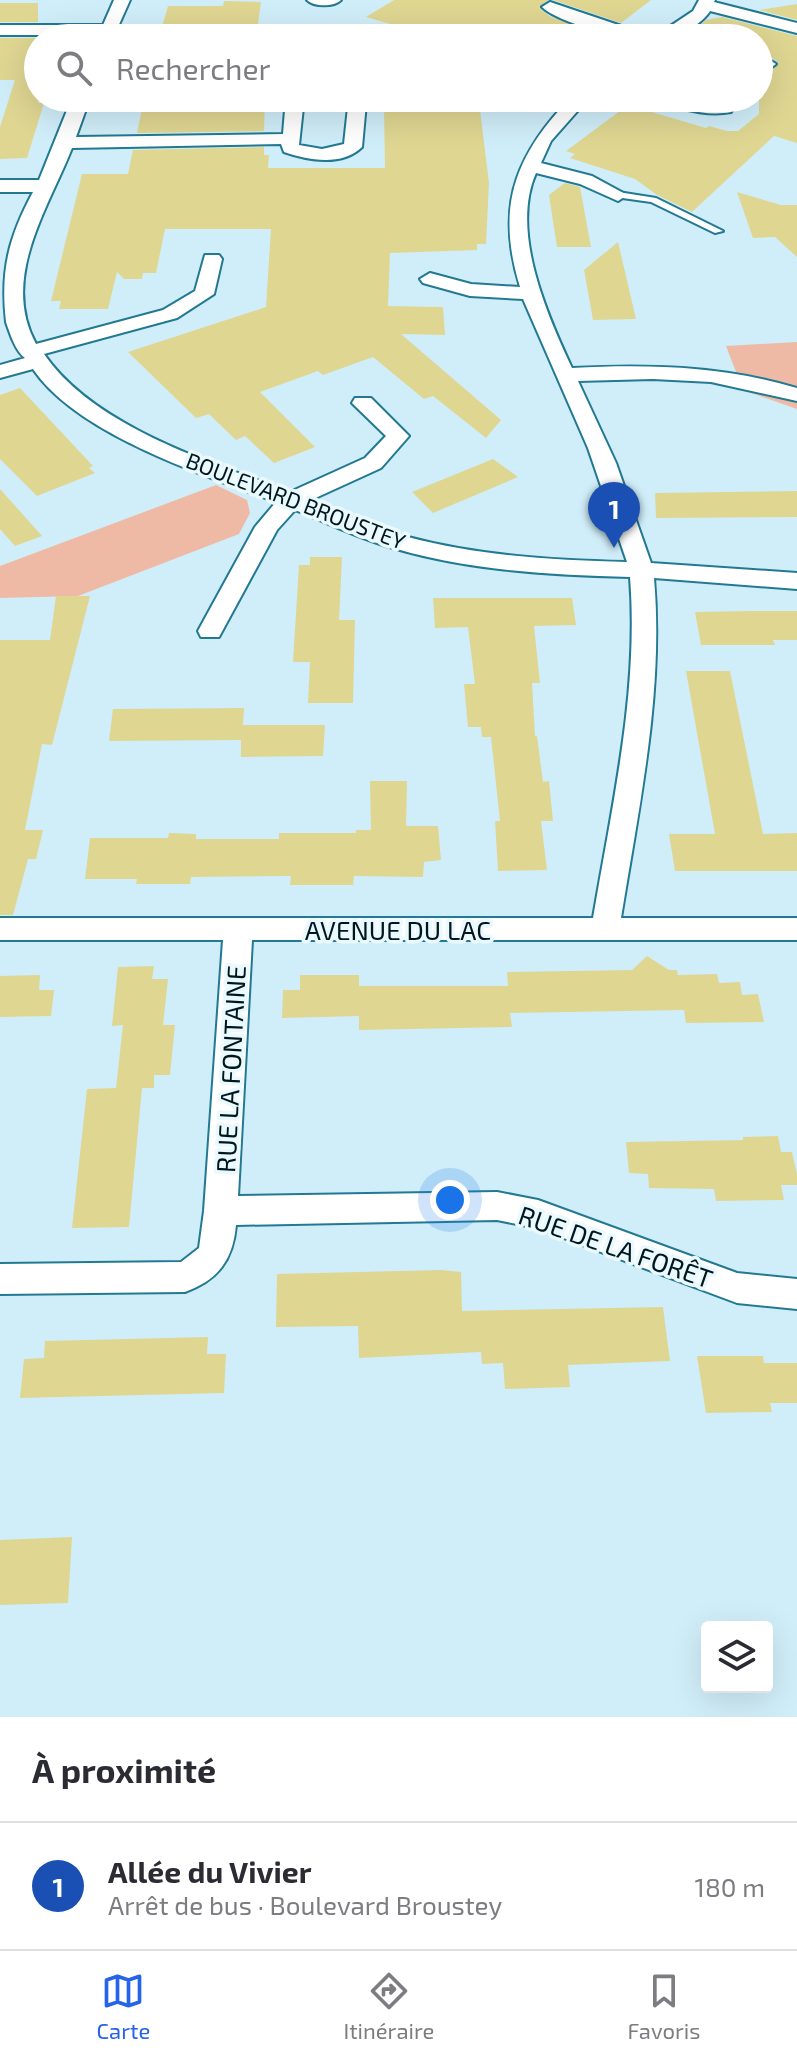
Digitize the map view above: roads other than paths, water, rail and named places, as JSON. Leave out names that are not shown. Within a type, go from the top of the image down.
[{"type":"street","points":[[111,24],[122,0]]},
{"type":"street","points":[[315,0],[333,0]]},
{"type":"street","points":[[684,24],[700,14],[706,2],[797,28]]},
{"type":"street","points":[[550,7],[597,24]]},
{"type":"street","points":[[0,30],[24,31]]},
{"type":"street","name":"BOULEVARD BROUSTEY","points":[[76,112],[8,273],[9,298],[32,357],[68,395],[119,428],[242,483],[400,543],[524,566],[641,570],[797,581]]},
{"type":"street","points":[[293,112],[290,148],[304,154],[341,154],[353,147],[357,112]]},
{"type":"street","points":[[567,112],[541,141],[529,165],[520,191],[516,223],[529,293],[599,448],[641,570],[646,628],[635,750],[605,930]]},
{"type":"street","points":[[64,143],[290,139]]},
{"type":"street","points":[[529,165],[586,180],[618,195]]},
{"type":"street","points":[[0,186],[43,186]]},
{"type":"street","points":[[0,372],[32,357],[170,314],[204,294],[212,259]]},
{"type":"street","points":[[430,279],[470,290],[529,293]]},
{"type":"street","points":[[565,375],[694,374],[756,383],[797,395]]},
{"type":"street","points":[[210,631],[267,527],[291,500],[373,463],[398,436],[363,403]]},
{"type":"street","name":"RUE LA FONTAINE","points":[[221,1211],[238,928]]},
{"type":"street","name":"AVENUE DU LAC","points":[[0,929],[797,929]]},
{"type":"street","name":"RUE DE LA FORÊT","points":[[221,1211],[497,1206],[538,1214],[737,1288],[797,1294]]},
{"type":"street","points":[[0,1279],[185,1277],[202,1269],[217,1252],[221,1211]]},
{"type":"lane","points":[[618,195],[653,200],[718,231]]},
{"type":"place","name":"Allée du Vivier","points":[[614,548]]}]
